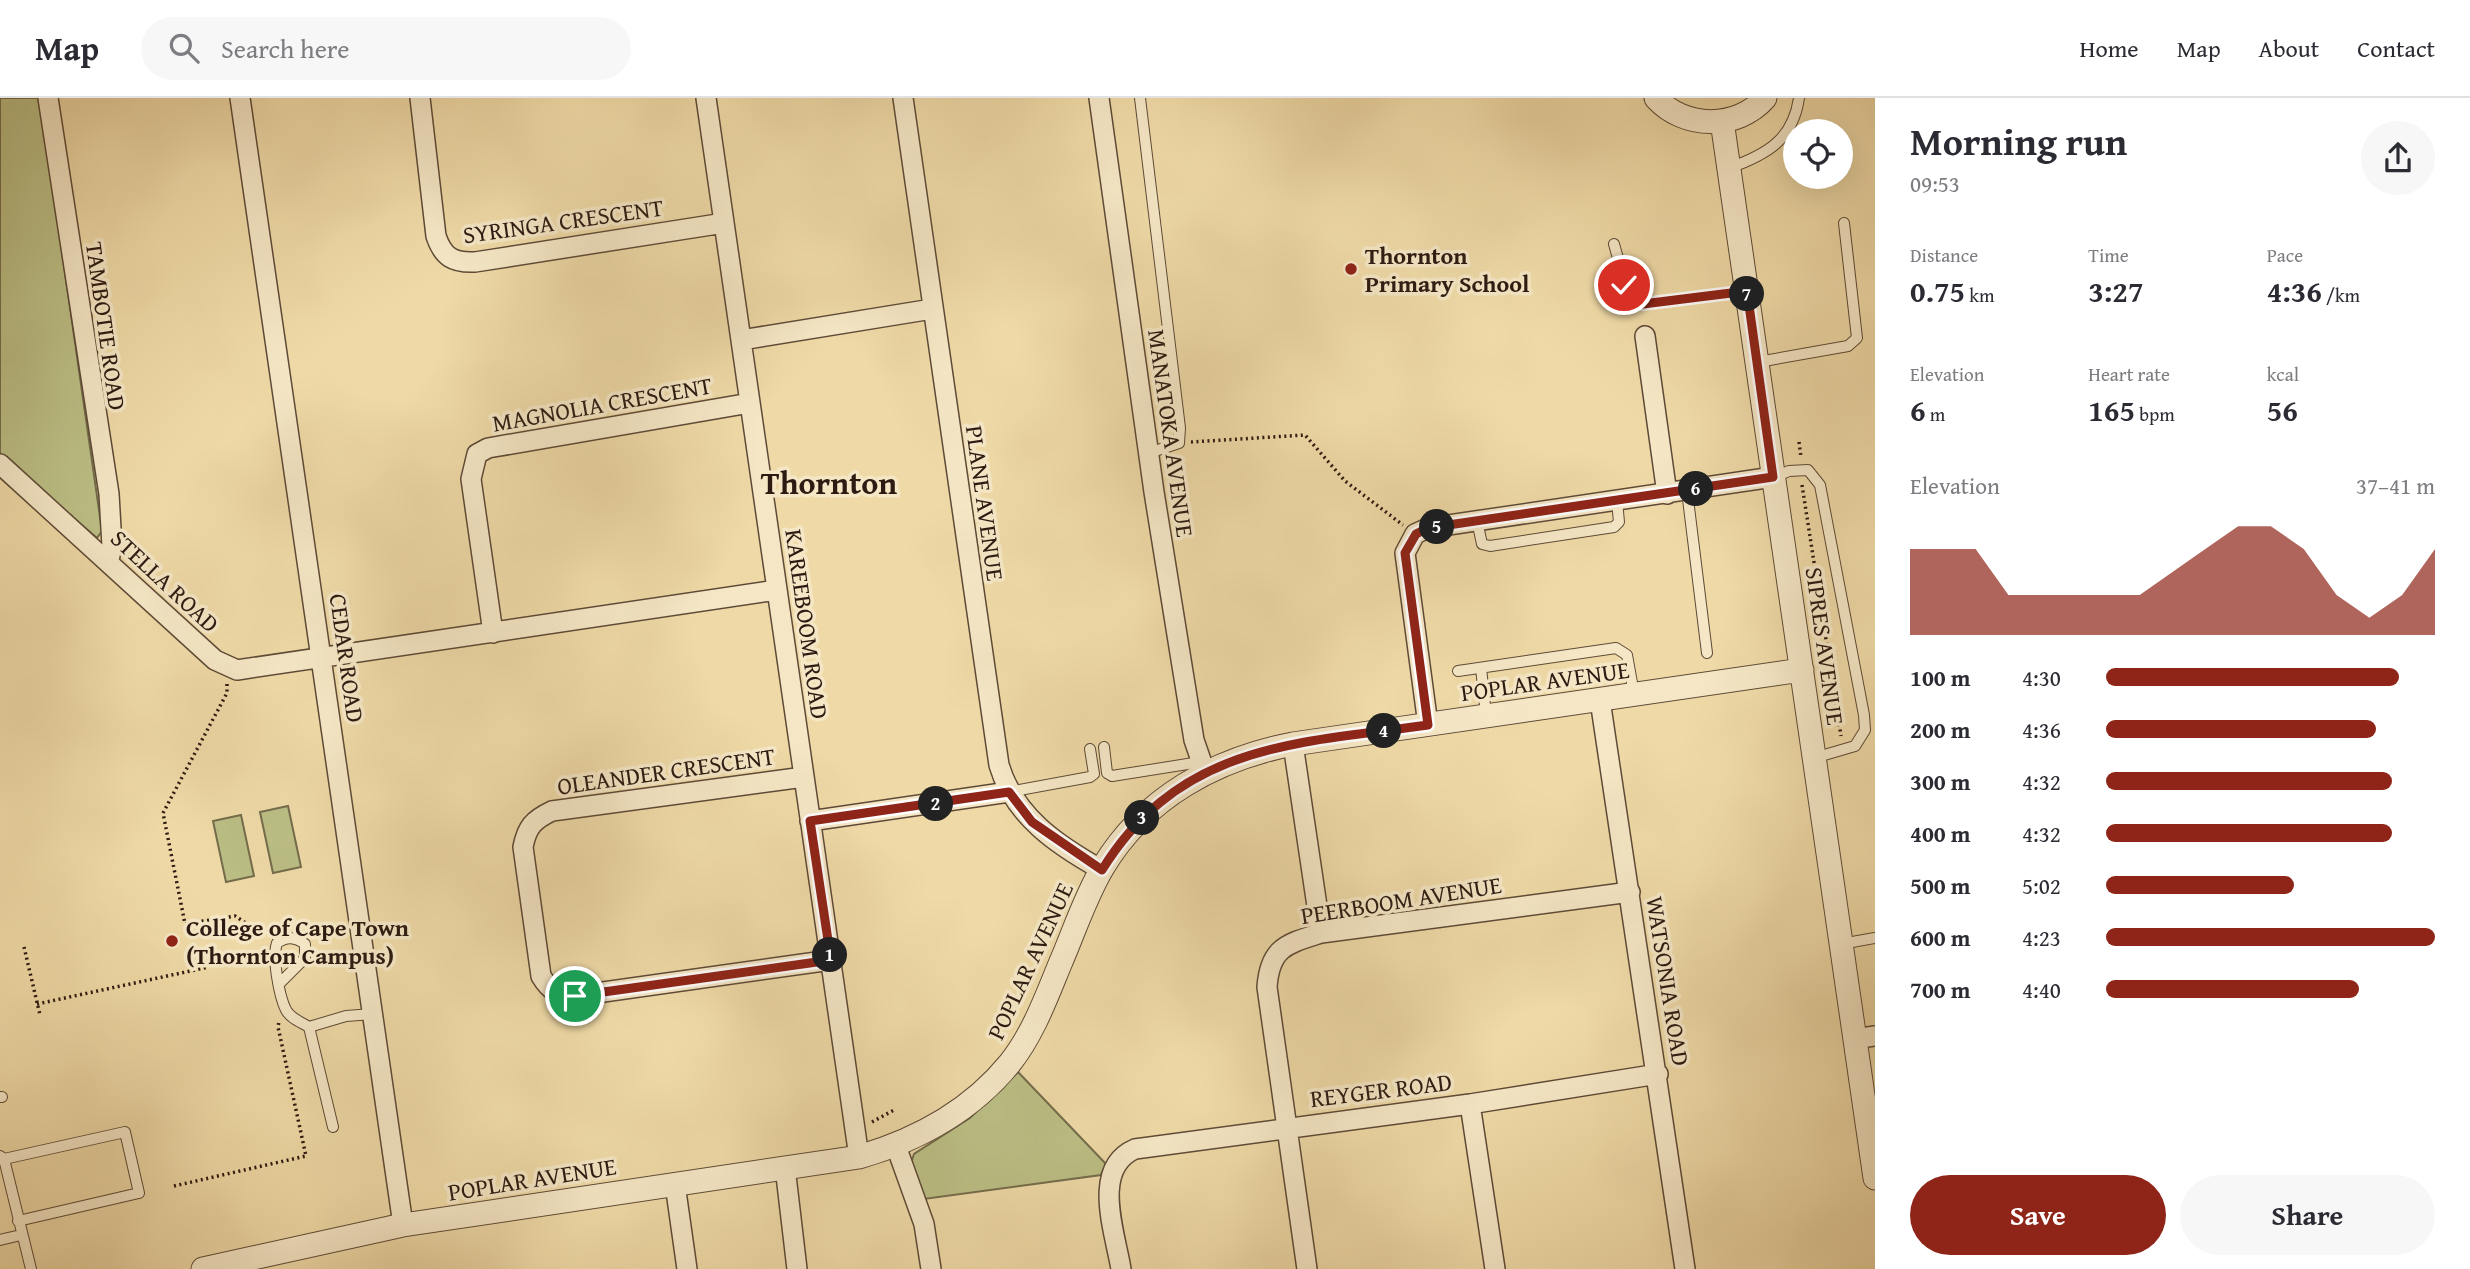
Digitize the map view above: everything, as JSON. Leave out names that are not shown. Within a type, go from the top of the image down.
[{"type":"street","name":"TAMBOTIE ROAD","points":[[48,98],[109,494],[112,546],[108,560]]},
{"type":"street","name":"CEDAR ROAD","points":[[240,98],[403,1225]]},
{"type":"street","name":"SYRINGA CRESCENT","points":[[420,98],[436,236],[447,258],[475,262],[724,223]]},
{"type":"street","name":"KAREEBOOM ROAD","points":[[706,98],[859,1157]]},
{"type":"street","name":"PLANE AVENUE","points":[[903,98],[999,765],[1009,792],[1032,822],[1102,870]]},
{"type":"street","name":"MANATOKA AVENUE","points":[[1099,98],[1149,453],[1194,742],[1202,767]]},
{"type":"street","points":[[1656,98],[1683,117],[1709,122],[1722,121],[1750,111],[1765,98]]},
{"type":"street","name":"SIPRES AVENUE","points":[[1722,121],[1841,944],[1865,1037],[1875,1178]]},
{"type":"street","points":[[741,340],[932,309]]},
{"type":"street","points":[[1645,336],[1667,494]]},
{"type":"street","name":"MAGNOLIA CRESCENT","points":[[493,633],[471,480],[477,454],[488,448],[750,403]]},
{"type":"street","name":"STELLA ROAD","points":[[0,464],[215,660],[227,667],[247,669],[322,658]]},
{"type":"street","points":[[1428,725],[1405,553],[1416,534],[1428,528],[1773,477]]},
{"type":"street","points":[[322,658],[777,590]]},
{"type":"street","name":"POPLAR AVENUE","points":[[213,1268],[403,1225],[859,1157],[896,1146],[958,1111],[978,1096],[1010,1062],[1037,1018],[1102,870],[1122,841],[1157,804],[1202,767],[1293,744],[1802,670]]},
{"type":"street","name":"WATSONIA ROAD","points":[[1600,700],[1658,1074],[1685,1269]]},
{"type":"street","points":[[1293,744],[1321,933]]},
{"type":"street","name":"OLEANDER CRESCENT","points":[[804,777],[552,811],[535,819],[526,830],[523,847],[541,976],[548,987],[560,995],[575,996],[831,960]]},
{"type":"street","points":[[810,821],[1009,792]]},
{"type":"street","name":"PEERBOOM AVENUE","points":[[1307,1269],[1267,987],[1268,972],[1274,956],[1288,943],[1321,933],[1630,891]]},
{"type":"street","name":"REYGER ROAD","points":[[1121,1269],[1108,1189],[1116,1163],[1124,1154],[1135,1149],[1470,1104],[1658,1074]]},
{"type":"street","points":[[1470,1104],[1495,1269]]},
{"type":"street","points":[[896,1146],[924,1224],[931,1269]]},
{"type":"street","points":[[785,1167],[797,1269]]},
{"type":"street","points":[[674,1184],[687,1269]]},
{"type":"lane","points":[[1140,98],[1181,428],[1179,443],[1149,453]]},
{"type":"lane","points":[[1728,168],[1760,156],[1787,135],[1799,98]]},
{"type":"lane","points":[[1757,362],[1848,346],[1857,338],[1843,223]]},
{"type":"lane","points":[[1614,244],[1628,294],[1643,304],[1747,291]]},
{"type":"lane","points":[[1773,477],[1789,471],[1808,470],[1820,485],[1864,715],[1865,730],[1855,746],[1814,758]]},
{"type":"lane","points":[[1687,491],[1707,653]]},
{"type":"lane","points":[[1477,521],[1482,544],[1490,546],[1614,527],[1619,522],[1617,501]]},
{"type":"lane","points":[[1458,671],[1616,648],[1627,655],[1634,695]]},
{"type":"lane","points":[[1480,668],[1486,716]]},
{"type":"lane","points":[[1104,747],[1107,773],[1112,776],[1202,767]]},
{"type":"lane","points":[[1009,792],[1090,777],[1094,774],[1090,749]]},
{"type":"lane","points":[[280,983],[299,965],[306,951],[304,944],[292,938],[277,943],[274,960],[280,983],[288,1013],[309,1027],[333,1127]]},
{"type":"lane","points":[[1841,944],[1875,939]]},
{"type":"lane","points":[[309,1027],[346,1016],[373,1014]]},
{"type":"lane","points":[[18,1221],[139,1193],[125,1132],[2,1158],[30,1269]]},
{"type":"lane","points":[[0,1240],[21,1236]]},
{"type":"path","points":[[1179,443],[1305,435],[1345,481],[1416,534]]},
{"type":"path","points":[[1799,442],[1801,460]]},
{"type":"path","points":[[1801,479],[1842,742]]},
{"type":"path","points":[[227,667],[227,694],[163,813],[185,924],[235,916],[277,943]]},
{"type":"path","points":[[24,947],[40,1015]]},
{"type":"path","points":[[37,1004],[209,967]]},
{"type":"path","points":[[174,1186],[306,1156],[278,1027],[279,1021],[288,1013]]},
{"type":"path","points":[[864,1127],[894,1110]]},
{"type":"green space","points":[[0,98],[40,98],[102,531],[97,538],[0,455]]},
{"type":"green space","points":[[288,806],[301,867],[273,873],[260,812]]},
{"type":"green space","points":[[241,815],[254,876],[226,882],[213,821]]},
{"type":"green space","points":[[1018,1072],[1106,1164],[1101,1175],[924,1199],[911,1163],[914,1154],[970,1118]]},
{"type":"place","name":"Thornton Primary School","points":[[1351,269]]},
{"type":"place","name":"College of Cape Town (Thornton Campus)","points":[[172,941]]},
{"type":"district","name":"Thornton","points":[[829,482]]},
{"type":"route","points":[[575,996],[831,960],[810,821],[1009,792],[1032,822],[1076,855],[1102,870],[1122,841],[1157,804],[1205,772],[1233,759],[1293,744],[1428,725],[1405,553],[1416,534],[1428,528],[1773,477],[1747,291],[1653,305],[1634,301],[1624,285]]}]
